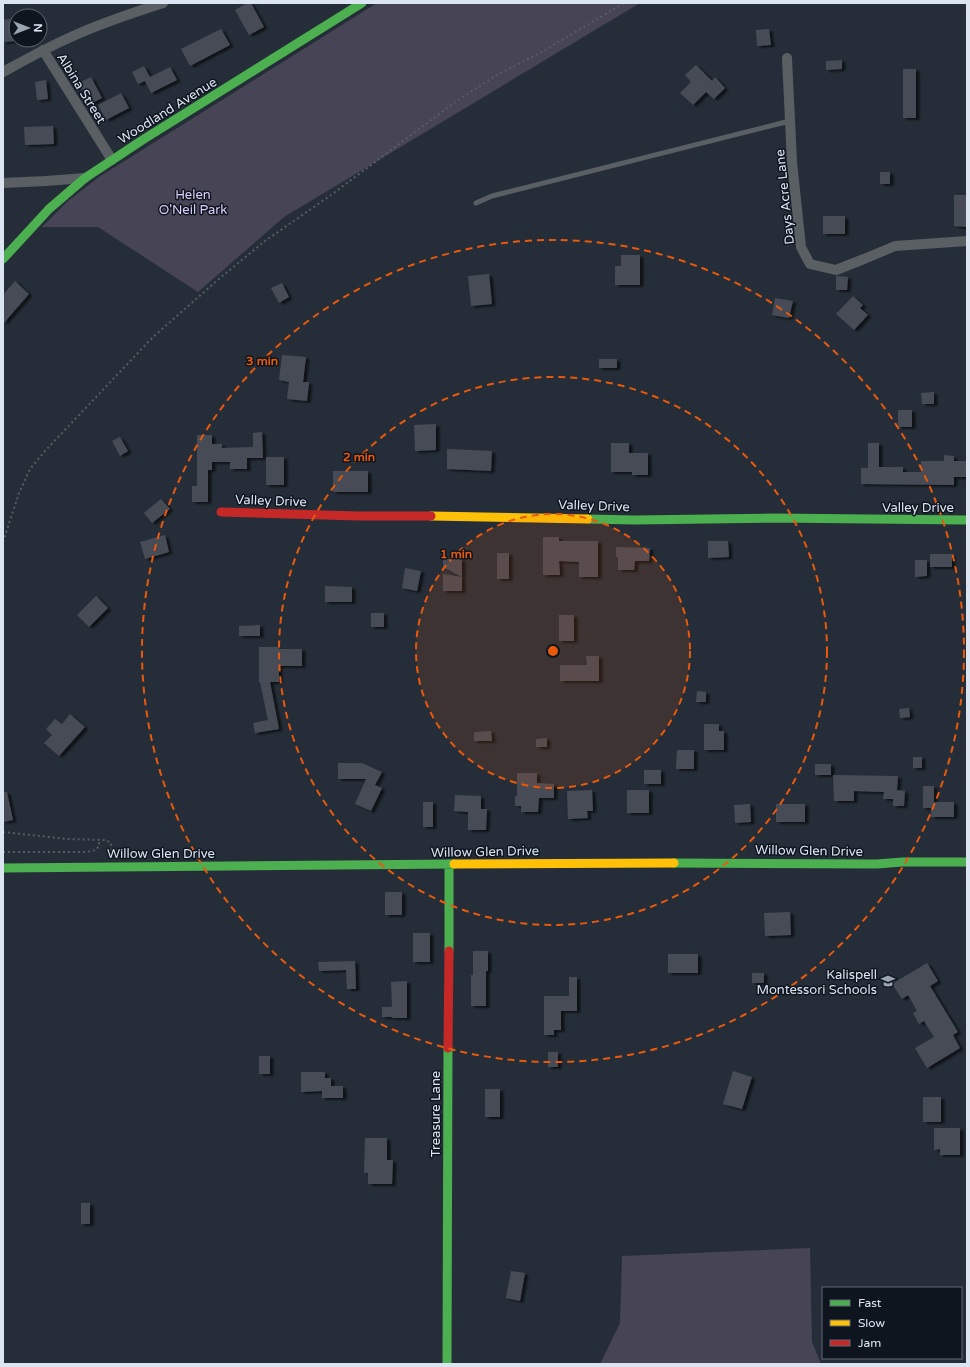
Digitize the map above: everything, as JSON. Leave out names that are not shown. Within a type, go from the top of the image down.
[{"type":"street","points":[[3,72],[43,50],[73,36],[163,3]]},
{"type":"street","name":"Woodland Avenue","points":[[3,259],[49,209],[85,178],[362,3]]},
{"type":"street","name":"Albina Street","points":[[43,50],[112,160]]},
{"type":"street","name":"Days Acre Lane","points":[[787,58],[792,162],[801,247],[810,264],[836,270],[895,246],[967,241]]},
{"type":"street","points":[[3,183],[46,182],[85,178]]},
{"type":"street","name":"Valley Drive","points":[[221,512],[359,516],[530,516],[634,520],[781,518],[967,520]]},
{"type":"street","name":"Willow Glen Drive","points":[[3,868],[449,864],[877,864],[902,862],[967,862]]},
{"type":"street","name":"Treasure Lane","points":[[447,1364],[449,864]]},
{"type":"lane","points":[[476,203],[492,196],[790,120]]},
{"type":"path","points":[[3,542],[19,492],[30,469],[44,452],[154,337],[220,278],[265,242],[337,191],[450,105],[495,76],[542,52],[624,3]]},
{"type":"path","points":[[3,832],[33,836],[106,840],[111,843],[112,846],[112,866]]},
{"type":"path","points":[[3,852],[96,850],[99,846],[99,840]]},
{"type":"green space","name":"Helen O'Neil Park","points":[[377,3],[640,3],[284,217],[198,292],[98,227],[42,227],[68,201],[99,177]]},
{"type":"green space","points":[[810,1248],[812,1342],[821,1364],[600,1364],[620,1323],[622,1256]]},
{"type":"building","points":[[247,3],[251,3],[264,27],[249,35],[235,10]]},
{"type":"building","points":[[8,19],[8,42],[3,42],[3,20]]},
{"type":"building","points":[[221,29],[230,45],[190,66],[181,49]]},
{"type":"building","points":[[769,29],[771,45],[757,46],[756,30]]},
{"type":"building","points":[[842,60],[842,69],[826,70],[826,61]]},
{"type":"building","points":[[696,65],[712,81],[715,77],[725,88],[714,99],[706,92],[693,105],[680,93],[691,82],[685,75]]},
{"type":"building","points":[[144,66],[150,77],[170,67],[177,80],[151,93],[145,81],[138,84],[132,72]]},
{"type":"building","points":[[903,69],[916,69],[916,118],[903,118]]},
{"type":"building","points":[[91,77],[102,98],[90,104],[79,83]]},
{"type":"building","points":[[46,80],[48,99],[37,100],[35,82]]},
{"type":"building","points":[[121,93],[129,108],[106,120],[98,105]]},
{"type":"building","points":[[53,126],[54,144],[25,145],[24,127]]},
{"type":"building","points":[[880,172],[890,172],[890,184],[880,184]]},
{"type":"building","points":[[954,195],[967,195],[967,227],[954,226]]},
{"type":"building","points":[[823,216],[845,216],[845,234],[823,234]]},
{"type":"building","points":[[621,255],[640,255],[640,285],[615,285],[615,266],[621,266]]},
{"type":"building","points":[[489,274],[492,304],[471,306],[468,276]]},
{"type":"building","points":[[836,276],[848,277],[847,290],[836,290]]},
{"type":"building","points":[[15,281],[29,294],[3,324],[3,295]]},
{"type":"building","points":[[282,283],[289,297],[279,303],[271,288]]},
{"type":"building","points":[[853,296],[863,305],[860,308],[868,315],[854,330],[836,314]]},
{"type":"building","points":[[775,298],[793,301],[789,318],[772,315]]},
{"type":"building","points":[[282,355],[306,357],[303,382],[309,382],[307,401],[287,399],[289,382],[279,380]]},
{"type":"building","points":[[599,359],[617,359],[617,368],[599,368]]},
{"type":"building","points":[[934,392],[934,404],[922,404],[921,393]]},
{"type":"building","points":[[898,410],[912,410],[912,427],[898,427]]},
{"type":"building","points":[[436,424],[436,450],[415,451],[414,425]]},
{"type":"building","points":[[262,432],[263,458],[247,458],[247,469],[230,469],[230,462],[212,462],[212,470],[208,470],[208,502],[192,502],[192,486],[197,486],[197,435],[212,435],[212,444],[222,444],[222,448],[253,447],[253,433]]},
{"type":"building","points":[[120,437],[128,451],[120,456],[112,441]]},
{"type":"building","points":[[611,443],[629,443],[629,453],[648,453],[648,475],[632,475],[632,472],[611,472]]},
{"type":"building","points":[[868,443],[879,443],[879,467],[903,467],[903,472],[921,472],[921,461],[944,461],[944,455],[954,456],[954,461],[967,461],[967,477],[954,477],[954,485],[861,484],[861,468],[868,468]]},
{"type":"building","points":[[447,449],[492,451],[491,471],[447,469]]},
{"type":"building","points":[[266,457],[284,457],[284,485],[266,485]]},
{"type":"building","points":[[333,471],[368,471],[368,492],[333,492]]},
{"type":"building","points":[[161,499],[170,509],[152,523],[144,513]]},
{"type":"building","points":[[165,535],[169,552],[145,559],[140,542]]},
{"type":"building","points":[[543,537],[559,537],[559,541],[598,541],[598,577],[579,577],[579,562],[559,561],[560,575],[543,575]]},
{"type":"building","points":[[708,541],[728,541],[729,557],[708,558]]},
{"type":"building","points":[[616,547],[650,548],[649,561],[635,561],[634,570],[618,570]]},
{"type":"building","points":[[497,553],[509,553],[509,579],[497,579]]},
{"type":"building","points":[[930,554],[952,554],[952,567],[930,567]]},
{"type":"building","points":[[443,559],[462,559],[462,577],[443,567]]},
{"type":"building","points":[[915,560],[927,560],[927,576],[915,577]]},
{"type":"building","points":[[405,568],[421,571],[417,591],[402,588]]},
{"type":"building","points":[[443,574],[462,577],[462,591],[443,591]]},
{"type":"building","points":[[325,586],[352,587],[352,602],[325,602]]},
{"type":"building","points":[[96,596],[108,608],[89,627],[77,615]]},
{"type":"building","points":[[371,613],[384,613],[384,627],[371,627]]},
{"type":"building","points":[[559,615],[574,615],[574,641],[559,641]]},
{"type":"building","points":[[260,625],[260,636],[239,636],[239,626]]},
{"type":"building","points":[[259,647],[302,649],[302,666],[279,666],[279,682],[270,682],[279,729],[255,733],[253,723],[268,720],[259,682]]},
{"type":"building","points":[[586,656],[599,656],[599,681],[560,681],[560,665],[587,665]]},
{"type":"building","points":[[697,691],[706,692],[706,702],[696,702]]},
{"type":"building","points":[[909,708],[910,717],[900,718],[899,709]]},
{"type":"building","points":[[70,714],[85,727],[59,756],[44,743],[52,735],[46,729],[55,719],[62,724]]},
{"type":"building","points":[[704,724],[719,724],[719,731],[724,731],[724,750],[704,750]]},
{"type":"building","points":[[491,731],[492,741],[474,741],[474,732]]},
{"type":"building","points":[[547,738],[547,747],[536,747],[536,739]]},
{"type":"building","points":[[677,750],[694,750],[694,769],[676,769]]},
{"type":"building","points":[[913,757],[922,757],[922,768],[913,768]]},
{"type":"building","points":[[338,763],[362,763],[382,772],[375,785],[382,788],[371,811],[355,804],[366,779],[338,779]]},
{"type":"building","points":[[815,764],[831,764],[831,775],[815,775]]},
{"type":"building","points":[[644,770],[661,770],[661,784],[644,784]]},
{"type":"building","points":[[517,773],[537,773],[537,783],[554,784],[554,798],[539,798],[538,812],[521,812],[521,806],[515,806],[515,796],[517,796]]},
{"type":"building","points":[[833,775],[898,776],[897,790],[905,791],[904,806],[893,806],[893,799],[883,799],[884,792],[854,791],[854,801],[834,801]]},
{"type":"building","points":[[923,786],[934,786],[934,802],[954,802],[954,817],[931,817],[931,808],[923,808]]},
{"type":"building","points":[[592,790],[593,811],[587,811],[588,818],[568,819],[567,791]]},
{"type":"building","points":[[627,790],[649,790],[649,813],[627,813]]},
{"type":"building","points":[[3,792],[7,792],[13,820],[3,822]]},
{"type":"building","points":[[455,795],[481,796],[481,809],[487,809],[486,830],[468,830],[468,812],[454,811]]},
{"type":"building","points":[[423,802],[433,802],[433,827],[423,827]]},
{"type":"building","points":[[750,804],[751,822],[735,823],[734,805]]},
{"type":"building","points":[[776,804],[805,804],[805,822],[776,822]]},
{"type":"building","points":[[385,892],[402,892],[402,915],[385,915]]},
{"type":"building","points":[[790,912],[791,935],[765,936],[764,913]]},
{"type":"building","points":[[413,933],[430,933],[430,962],[413,962]]},
{"type":"building","points":[[473,951],[488,951],[488,971],[486,971],[486,1006],[471,1006]]},
{"type":"building","points":[[668,954],[698,954],[698,973],[668,973]]},
{"type":"building","points":[[355,961],[356,989],[347,989],[346,970],[319,971],[318,962]]},
{"type":"building","points":[[927,963],[938,981],[930,986],[958,1032],[953,1035],[960,1048],[927,1068],[915,1048],[934,1037],[924,1021],[919,1024],[913,1013],[917,1011],[908,995],[902,999],[892,984]]},
{"type":"building","points":[[752,973],[764,973],[764,983],[752,983]]},
{"type":"building","points":[[569,977],[577,977],[577,1011],[561,1011],[561,1030],[554,1030],[554,1035],[544,1035],[544,996],[569,996]]},
{"type":"building","points":[[407,981],[407,1018],[382,1017],[382,1007],[392,1007],[391,982]]},
{"type":"building","points":[[548,1052],[558,1052],[558,1067],[548,1067]]},
{"type":"building","points":[[259,1056],[270,1056],[270,1074],[259,1074]]},
{"type":"building","points":[[733,1071],[752,1077],[742,1109],[723,1104]]},
{"type":"building","points":[[301,1072],[325,1072],[325,1078],[331,1078],[331,1086],[343,1086],[343,1098],[322,1098],[322,1091],[301,1092]]},
{"type":"building","points":[[485,1089],[500,1089],[500,1117],[485,1117]]},
{"type":"building","points":[[923,1097],[941,1097],[941,1122],[923,1122]]},
{"type":"building","points":[[934,1128],[960,1128],[960,1155],[940,1155],[940,1149],[934,1150]]},
{"type":"building","points":[[365,1138],[387,1138],[387,1160],[393,1160],[392,1184],[368,1184],[368,1173],[364,1173]]},
{"type":"building","points":[[81,1203],[90,1203],[90,1224],[81,1224]]},
{"type":"building","points":[[511,1271],[525,1273],[520,1301],[506,1298]]},
{"type":"traffic: fast","points":[[3,259],[49,209],[85,178],[144,139],[362,3]]},
{"type":"traffic: fast","points":[[588,519],[634,520],[774,518],[967,520]]},
{"type":"traffic: fast","points":[[674,863],[877,864],[902,862],[967,862]]},
{"type":"traffic: fast","points":[[449,864],[449,951]]},
{"type":"traffic: fast","points":[[3,868],[454,864]]},
{"type":"traffic: fast","points":[[447,1364],[448,1048]]},
{"type":"traffic: slow","points":[[431,516],[588,519]]},
{"type":"traffic: slow","points":[[454,864],[674,863]]},
{"type":"traffic: jam","points":[[221,512],[359,516],[431,516]]},
{"type":"traffic: jam","points":[[448,1048],[449,951]]},
{"type":"place","name":"Kalispell Montessori Schools","points":[[888,981]]}]
